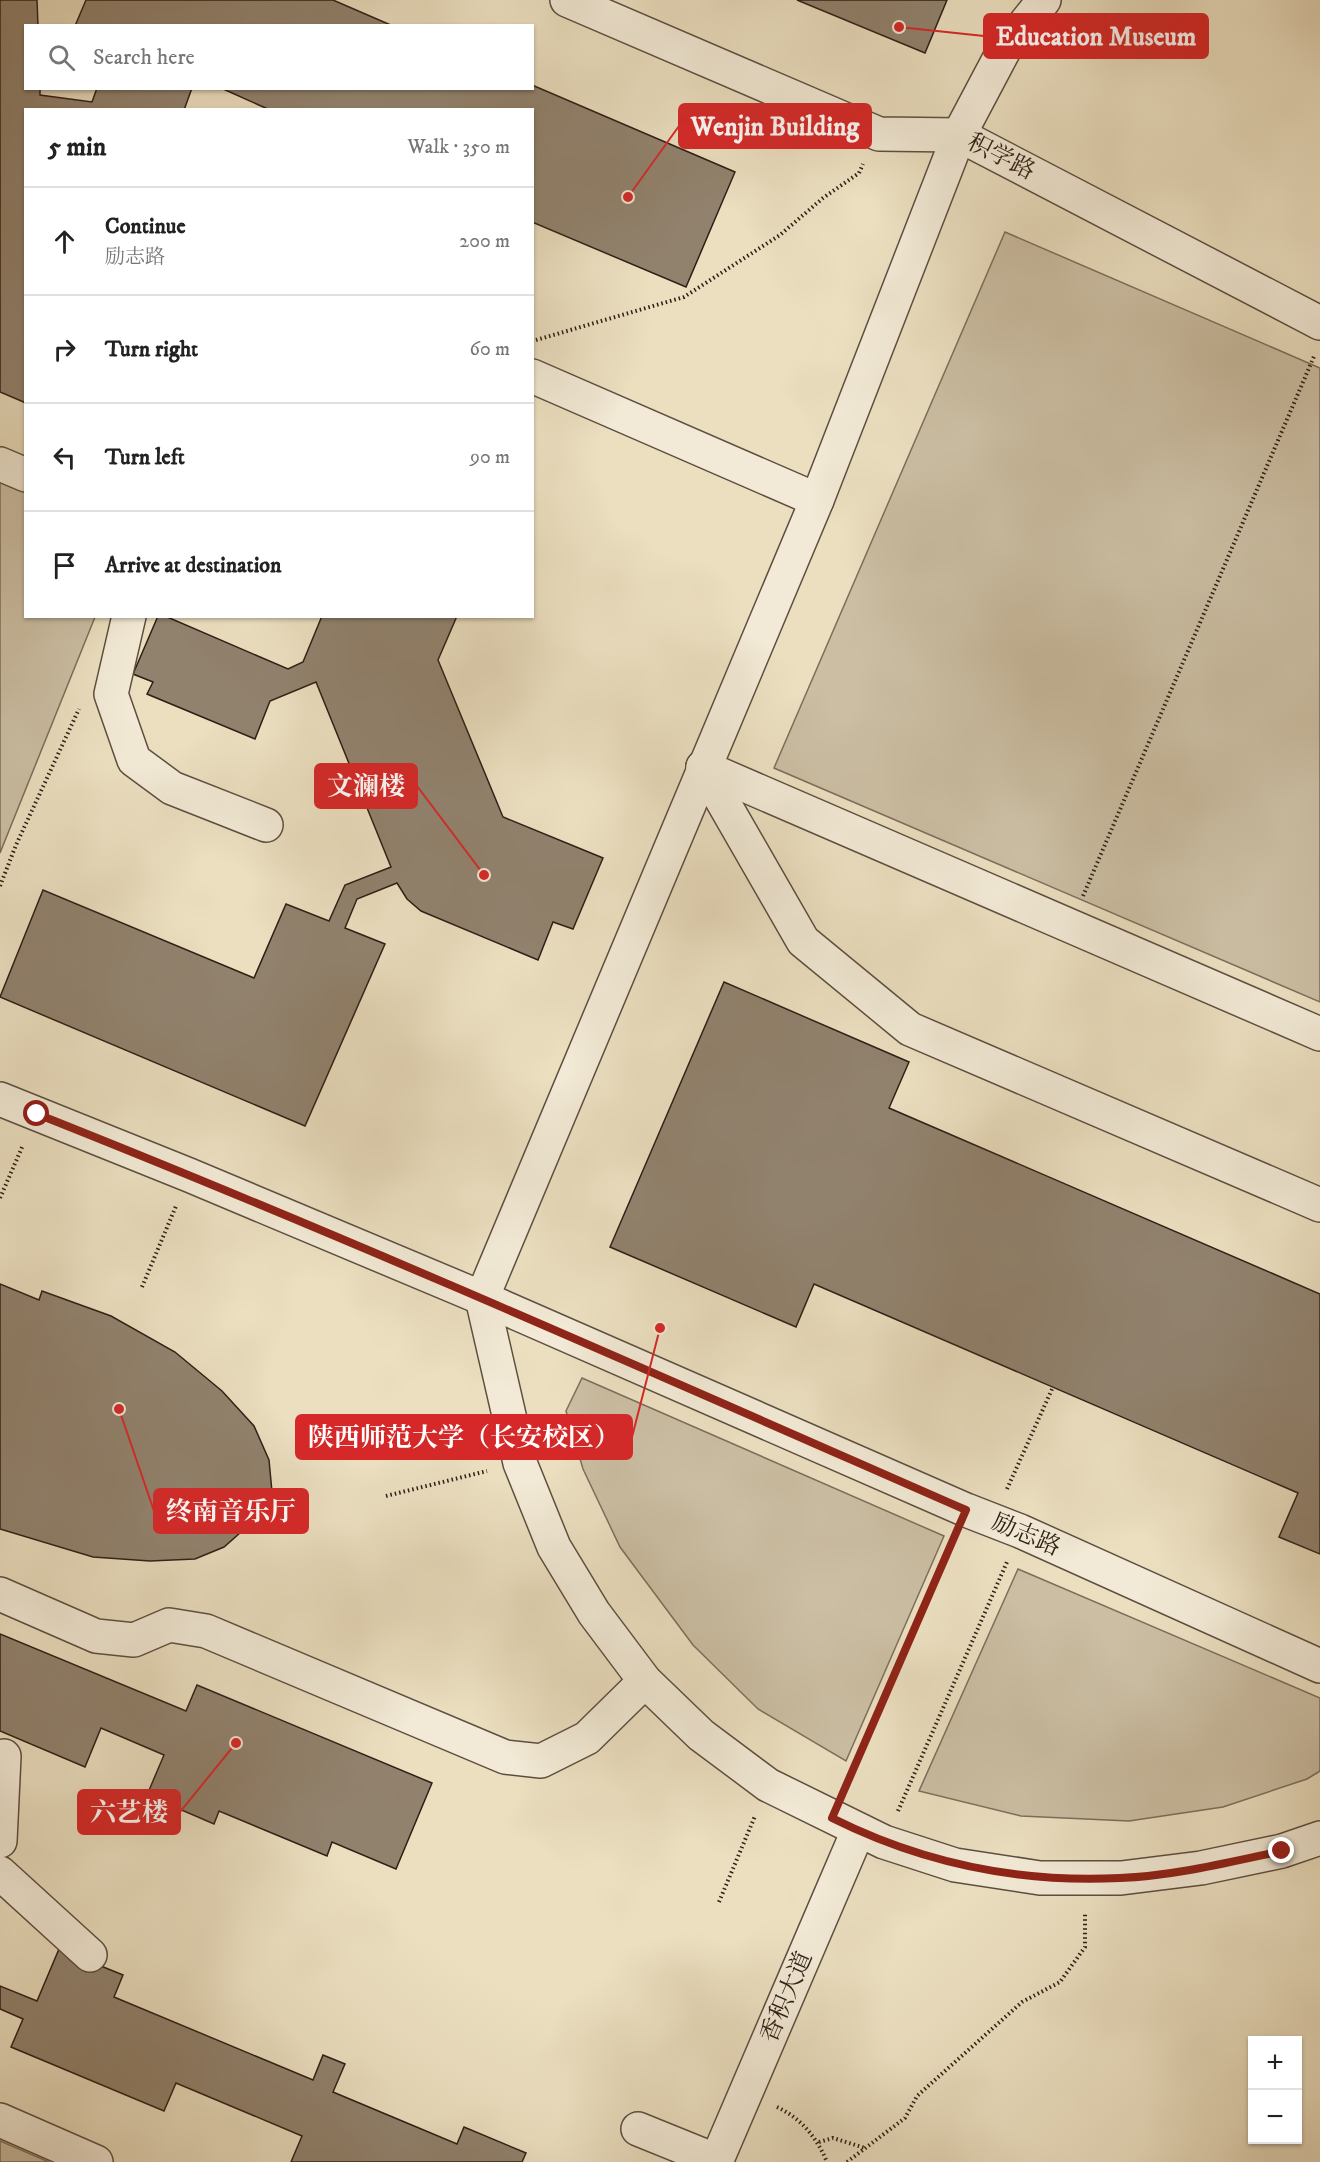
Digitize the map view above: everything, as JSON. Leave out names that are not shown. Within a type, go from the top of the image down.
[{"type":"street","name":"积学路","points":[[567,0],[879,134],[959,135],[1320,323]]},
{"type":"street","points":[[1044,0],[1004,50],[959,135],[817,500],[482,1298],[520,1463],[555,1547],[594,1613],[645,1681],[701,1735],[768,1785],[858,1830],[955,1865],[1040,1878],[1121,1878],[1201,1868],[1282,1851],[1320,1838]]},
{"type":"street","points":[[534,377],[817,500]]},
{"type":"street","points":[[0,464],[24,474]]},
{"type":"street","points":[[129,618],[111,694],[134,760],[172,788],[267,825]]},
{"type":"street","points":[[703,767],[1320,1034]]},
{"type":"street","points":[[703,767],[802,941],[910,1029],[1320,1205]]},
{"type":"street","name":"励志路","points":[[0,1099],[189,1175],[482,1298],[993,1520],[1320,1666]]},
{"type":"street","points":[[0,1594],[96,1636],[134,1640],[169,1625],[206,1631],[506,1757],[541,1761],[587,1738],[645,1681]]},
{"type":"street","points":[[0,1841],[4,1756]]},
{"type":"street","name":"香积大道","points":[[716,2161],[858,1830]]},
{"type":"street","points":[[0,1873],[90,1954]]},
{"type":"street","points":[[0,2120],[96,2162]]},
{"type":"street","points":[[638,2129],[716,2161]]},
{"type":"path","points":[[534,340],[684,297],[780,235],[823,198],[859,173],[879,134]]},
{"type":"path","points":[[1070,927],[1320,342]]},
{"type":"path","points":[[0,886],[16,845],[90,685],[114,678]]},
{"type":"path","points":[[0,1198],[17,1159]]},
{"type":"path","points":[[142,1287],[168,1225]]},
{"type":"path","points":[[858,1830],[1053,1387]]},
{"type":"path","points":[[386,1496],[464,1477]]},
{"type":"path","points":[[858,1830],[993,1520]]},
{"type":"path","points":[[718,1902],[746,1838]]},
{"type":"path","points":[[847,2162],[905,2118],[917,2097],[1022,2002],[1060,1982],[1085,1947],[1085,1879]]},
{"type":"path","points":[[746,2092],[790,2113],[819,2142],[827,2162]]},
{"type":"path","points":[[819,2142],[833,2138],[866,2148]]},
{"type":"shaded area","points":[[1005,232],[1320,368],[1320,1002],[774,768]]},
{"type":"shaded area","points":[[0,478],[24,489],[24,618],[95,618],[0,853]]},
{"type":"shaded area","points":[[582,1378],[944,1536],[846,1761],[758,1709],[693,1645],[620,1547],[583,1469],[566,1411]]},
{"type":"shaded area","points":[[1018,1569],[1320,1698],[1320,1771],[1307,1779],[1223,1807],[1129,1821],[1021,1816],[919,1791]]},
{"type":"shaded area","points":[[0,2141],[49,2162],[0,2162]]},
{"type":"building","points":[[0,0],[37,0],[38,24],[24,24],[24,90],[40,90],[40,95],[92,102],[96,90],[191,90],[185,108],[24,108],[24,402],[0,392]]},
{"type":"building","points":[[86,0],[333,0],[388,24],[76,24]]},
{"type":"building","points":[[797,0],[947,0],[925,53]]},
{"type":"building","points":[[534,86],[735,172],[686,287],[534,223],[534,108],[266,108],[225,90],[534,90]]},
{"type":"building","points":[[157,618],[170,618],[288,669],[303,662],[321,618],[456,618],[438,660],[503,817],[603,858],[573,929],[553,922],[538,960],[421,911],[407,899],[397,883],[357,899],[345,928],[385,944],[305,1126],[0,997],[43,890],[254,978],[286,904],[329,921],[345,885],[391,867],[316,682],[270,701],[255,739],[147,694],[153,682],[133,674]]},
{"type":"building","points":[[724,982],[909,1062],[889,1108],[1320,1294],[1320,1554],[1279,1537],[1298,1493],[814,1284],[796,1327],[610,1247]]},
{"type":"building","points":[[0,1284],[39,1300],[42,1291],[111,1316],[175,1352],[222,1391],[254,1426],[269,1460],[272,1492],[266,1517],[253,1511],[241,1532],[224,1547],[195,1559],[150,1561],[93,1557],[0,1529]]},
{"type":"building","points":[[0,1634],[186,1711],[197,1685],[432,1783],[396,1869],[332,1842],[327,1856],[219,1811],[214,1824],[147,1795],[164,1755],[101,1728],[85,1767],[0,1731]]},
{"type":"building","points":[[59,1949],[123,1975],[114,1997],[313,2080],[323,2055],[345,2064],[333,2092],[457,2144],[464,2127],[526,2153],[522,2162],[291,2162],[302,2136],[176,2083],[164,2111],[11,2047],[23,2019],[0,2009],[0,1986],[37,2001]]},
{"type":"place","name":"Education Museum","points":[[899,27]]},
{"type":"place","name":"Wenjin Building","points":[[628,197]]},
{"type":"place","name":"文澜楼","points":[[484,875]]},
{"type":"place","name":"陕西师范大学（长安校区）","points":[[660,1328]]},
{"type":"place","name":"终南音乐厅","points":[[119,1409]]},
{"type":"place","name":"六艺楼","points":[[236,1743]]},
{"type":"route","points":[[37,1114],[482,1298],[966,1510],[832,1818],[885,1842],[955,1865],[1040,1878],[1121,1878],[1201,1868],[1282,1851]]}]
